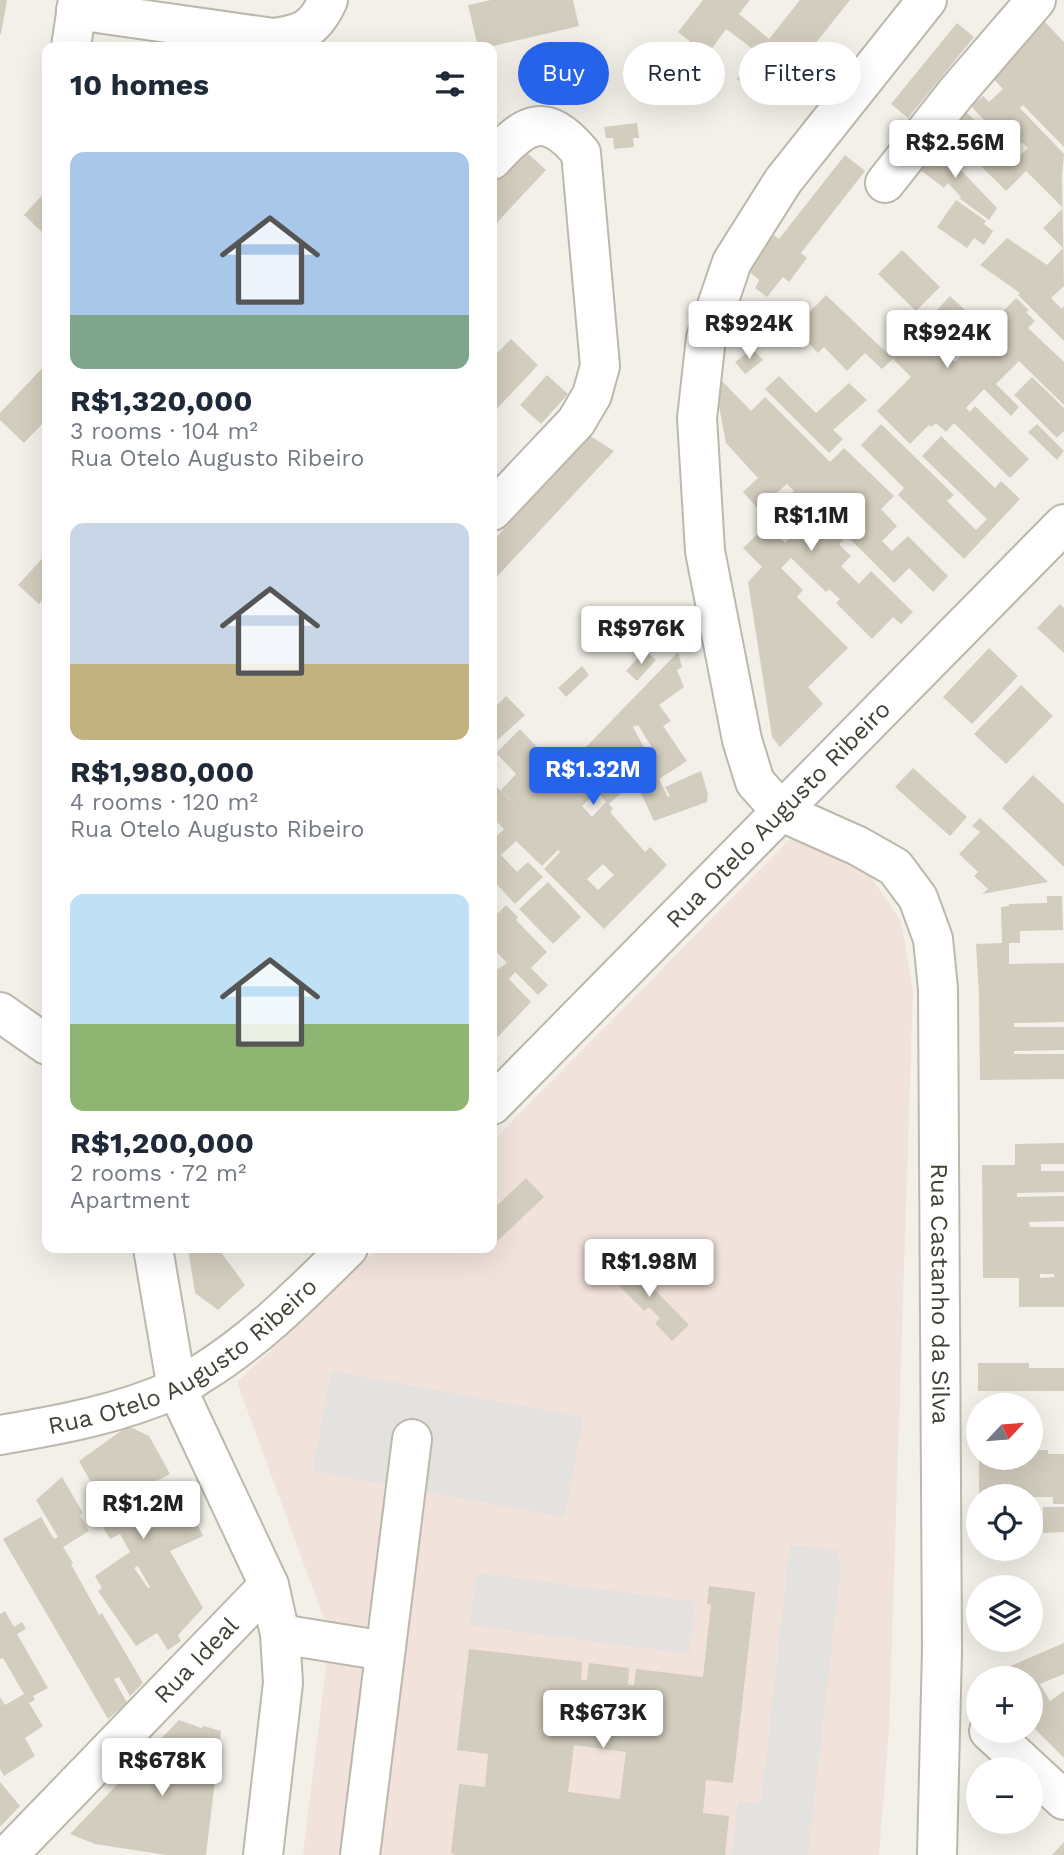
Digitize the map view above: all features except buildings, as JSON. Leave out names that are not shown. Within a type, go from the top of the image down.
[{"type":"street","points":[[72,42],[77,5],[272,38],[300,34],[320,18],[328,0]]},
{"type":"street","points":[[782,812],[755,782],[742,740],[705,551],[697,418],[706,338],[732,262],[783,181],[927,0]]},
{"type":"street","points":[[885,183],[956,93],[1036,0]]},
{"type":"street","points":[[497,154],[512,137],[530,127],[547,126],[567,136],[581,153],[600,366],[592,395],[576,422],[497,506]]},
{"type":"street","name":"Rua Otelo Augusto Ribeiro","points":[[497,1100],[1064,524]]},
{"type":"street","name":"Rua Castanho da Silva","points":[[782,812],[858,846],[895,867],[918,898],[933,939],[938,989],[942,1687],[937,1855]]},
{"type":"street","points":[[0,1012],[42,1041]]},
{"type":"street","points":[[154,1253],[177,1389],[269,1585],[280,1634],[283,1683],[263,1855]]},
{"type":"street","name":"Rua Otelo Augusto Ribeiro","points":[[0,1435],[49,1427],[130,1406],[177,1389],[231,1354],[299,1296],[343,1253]]},
{"type":"street","points":[[360,1855],[412,1439]]},
{"type":"street","name":"Rua Ideal","points":[[8,1855],[269,1585]]},
{"type":"street","points":[[280,1634],[385,1651]]},
{"type":"street","points":[[942,1687],[966,1710]]},
{"type":"street","points":[[1002,1743],[1064,1800]]},
{"type":"shaded area","points":[[790,839],[864,867],[901,921],[913,991],[889,1730],[879,1855],[303,1855],[330,1635],[237,1382],[374,1253],[497,1253],[497,1137]]},
{"type":"shaded area","points":[[331,1371],[583,1417],[565,1517],[313,1471]]},
{"type":"shaded area","points":[[790,1545],[836,1550],[841,1565],[808,1855],[732,1855],[738,1801],[761,1804]]},
{"type":"shaded area","points":[[477,1573],[695,1602],[689,1654],[470,1625]]}]
